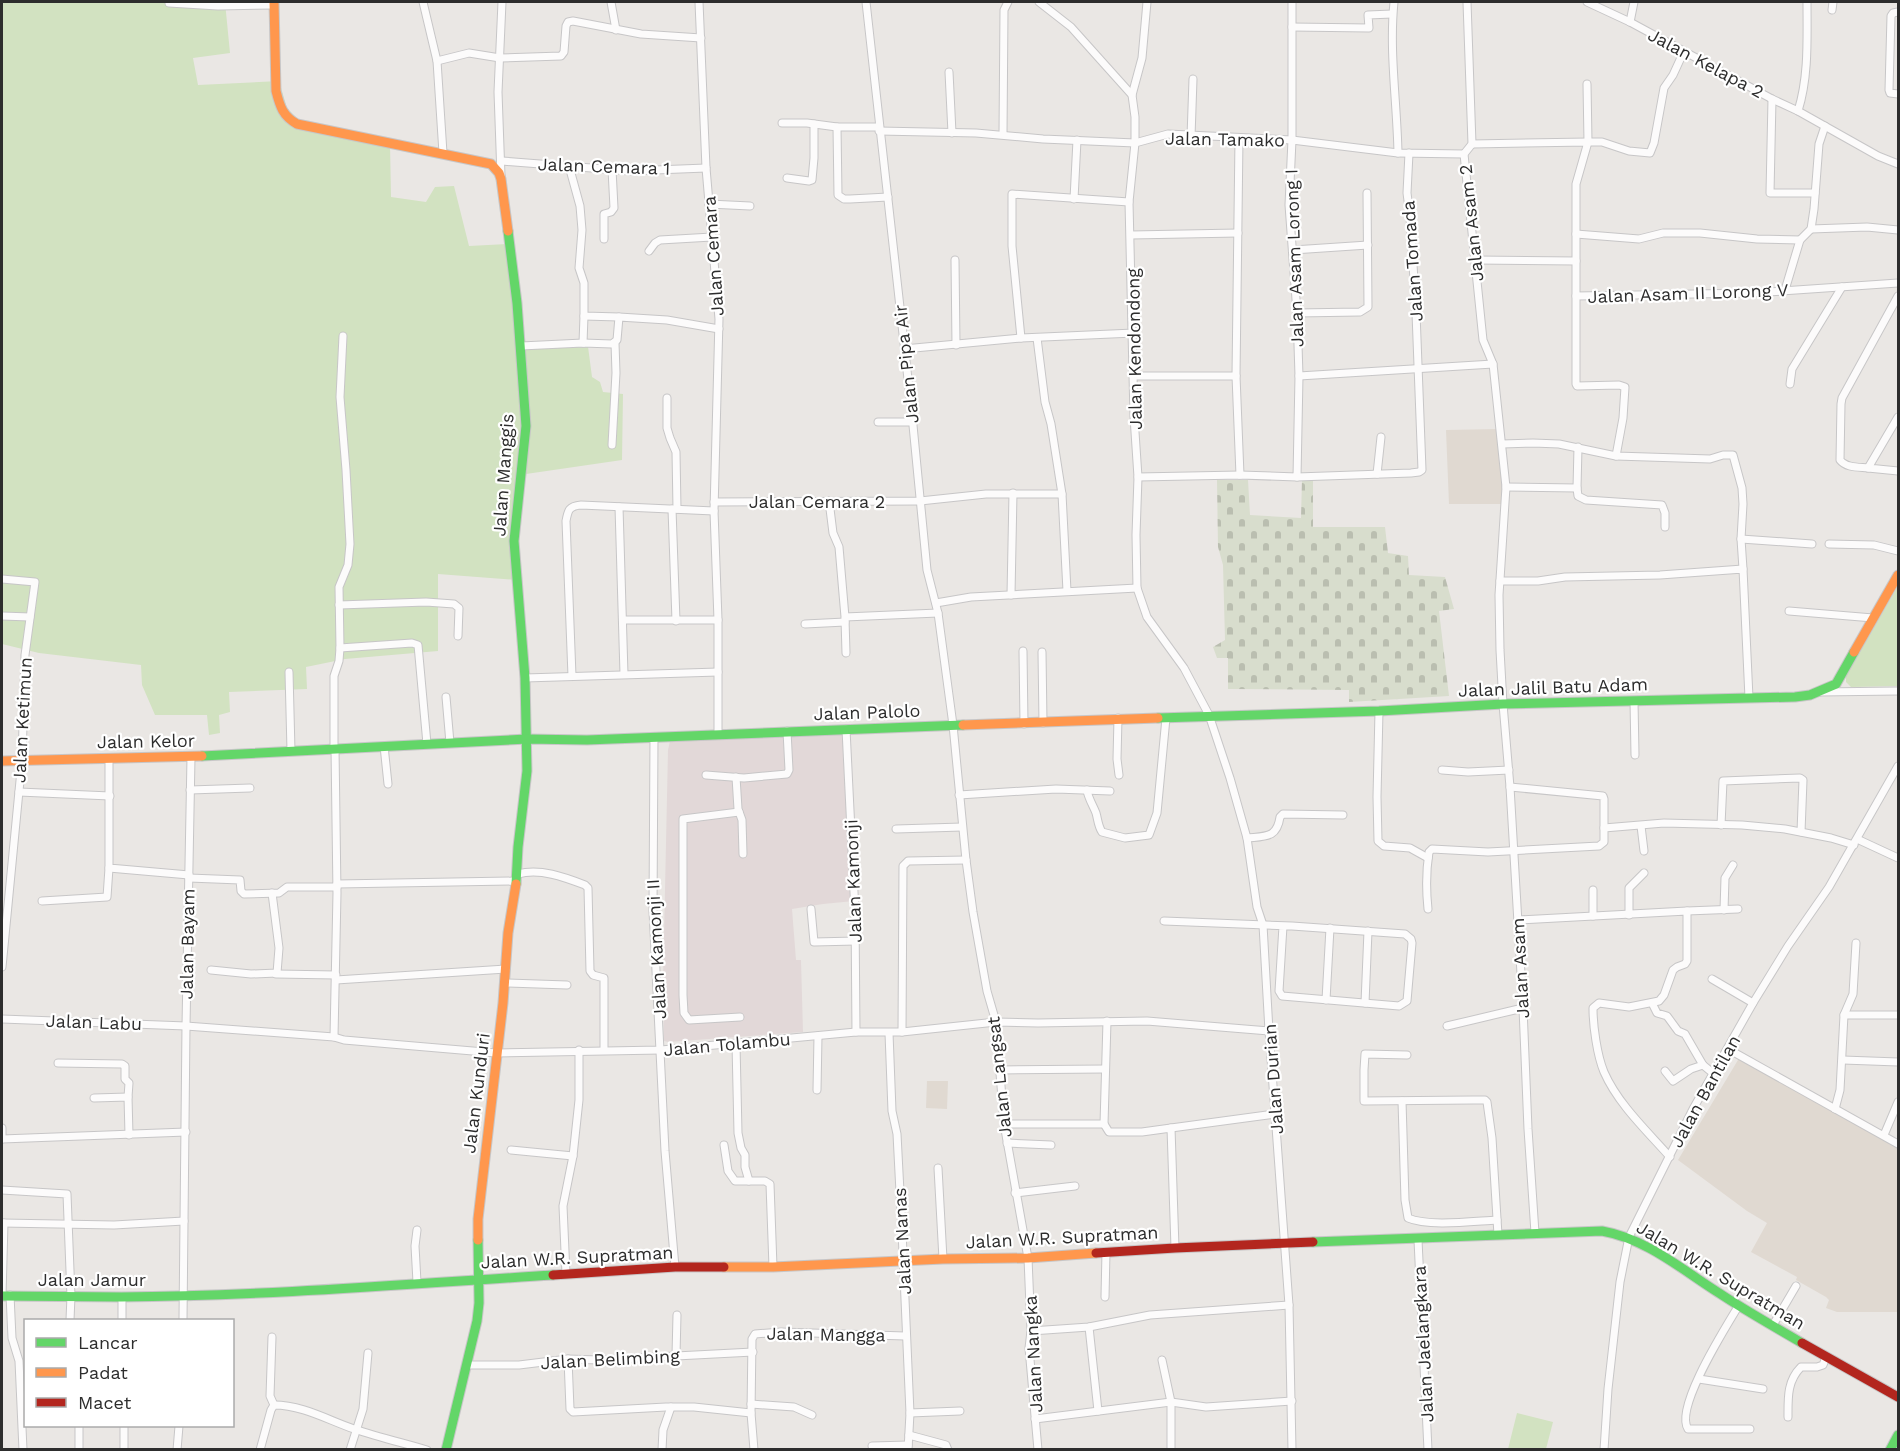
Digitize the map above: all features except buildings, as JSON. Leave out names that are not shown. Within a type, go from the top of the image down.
[{"type":"main road","points":[[274,3],[276,88],[282,112],[288,119],[297,124],[318,129],[491,164],[501,178]]},
{"type":"main road","name":"Jalan Manggis","points":[[501,178],[521,346],[525,438],[515,514],[514,541],[525,678],[527,739]]},
{"type":"main road","points":[[1819,692],[1836,684],[1899,575]]},
{"type":"main road","name":"Jalan Jalil Batu Adam","points":[[1209,715],[1379,711],[1503,704],[1795,697],[1819,692]]},
{"type":"main road","name":"Jalan Palolo","points":[[527,739],[587,740],[1209,715]]},
{"type":"main road","name":"Jalan Kelor","points":[[2,761],[191,757],[527,739]]},
{"type":"main road","name":"Jalan Kunduri","points":[[446,1449],[477,1321],[478,1219],[505,983],[508,933],[518,878],[518,847],[525,796],[527,739]]},
{"type":"main road","name":"Jalan W.R. Supratman","points":[[183,1295],[327,1289],[675,1267],[773,1267],[943,1259],[1028,1258],[1175,1248],[1602,1231],[1629,1237],[1826,1357],[1899,1397]]},
{"type":"main road","name":"Jalan Jamur","points":[[4,1296],[183,1295]]},
{"type":"main road","points":[[1890,1449],[1899,1435]]},
{"type":"street","points":[[423,2],[437,61],[443,153]]},
{"type":"street","name":"Jalan Manggis","points":[[501,178],[498,92],[502,2]]},
{"type":"street","points":[[611,2],[616,30]]},
{"type":"street","name":"Jalan Cemara","points":[[699,2],[706,168],[718,329],[714,502],[718,734]]},
{"type":"street","name":"Jalan Pipa Air","points":[[866,2],[913,422],[927,570],[938,613],[953,725]]},
{"type":"street","points":[[1003,134],[1004,10],[1008,2]]},
{"type":"street","points":[[1039,2],[1071,27],[1132,95]]},
{"type":"street","points":[[1132,95],[1142,58],[1147,2]]},
{"type":"street","name":"Jalan Asam Lorong I","points":[[1293,2],[1289,205],[1299,376],[1297,477]]},
{"type":"street","points":[[1394,2],[1392,60],[1398,153]]},
{"type":"street","name":"Jalan Asam 2","points":[[1467,2],[1472,144],[1464,154],[1483,340],[1493,364],[1506,487],[1499,627],[1503,704]]},
{"type":"street","name":"Jalan Kelapa 2","points":[[1587,2],[1630,22],[1878,156],[1898,160]]},
{"type":"street","points":[[1630,22],[1634,2]]},
{"type":"street","points":[[1798,111],[1804,86],[1807,56],[1807,2]]},
{"type":"street","points":[[1832,10],[1833,2]]},
{"type":"street","points":[[1897,2],[1897,12],[1891,16],[1889,90],[1890,93],[1899,94]]},
{"type":"street","points":[[169,3],[218,6],[274,3]]},
{"type":"street","points":[[1292,27],[1369,28],[1368,15],[1392,14]]},
{"type":"street","points":[[437,61],[469,53],[500,58],[561,56],[564,52],[568,22],[573,21],[641,34],[701,38]]},
{"type":"street","points":[[1472,144],[1602,142],[1629,151],[1650,153],[1654,143],[1664,88],[1673,75],[1683,51]]},
{"type":"street","points":[[949,72],[952,133]]},
{"type":"street","points":[[1191,137],[1194,79]]},
{"type":"street","points":[[1576,261],[1576,184],[1588,142],[1587,84]]},
{"type":"street","name":"Jalan Kendondong","points":[[1132,95],[1135,143],[1129,202],[1134,333],[1134,417],[1138,477],[1137,588],[1147,617],[1184,668],[1209,715]]},
{"type":"street","points":[[1772,99],[1770,192],[1815,194]]},
{"type":"street","name":"Jalan Tamako","points":[[782,123],[1135,143],[1168,134],[1191,137],[1292,140],[1398,153],[1464,154]]},
{"type":"street","points":[[787,178],[809,182],[812,180],[814,124]]},
{"type":"street","points":[[1811,230],[1819,144],[1825,126]]},
{"type":"street","points":[[837,127],[838,195],[844,199],[888,197]]},
{"type":"street","points":[[1239,138],[1236,376],[1240,475]]},
{"type":"street","points":[[1074,199],[1077,140]]},
{"type":"street","name":"Jalan Tomada","points":[[1377,474],[1411,473],[1422,470],[1417,330],[1406,182],[1409,153]]},
{"type":"street","name":"Jalan Cemara 1","points":[[502,161],[630,171],[706,168]]},
{"type":"street","points":[[569,166],[580,206],[582,230],[579,268],[584,283],[583,343]]},
{"type":"street","points":[[604,239],[604,214],[611,212],[614,208],[612,169]]},
{"type":"street","points":[[1021,338],[1012,246],[1011,196],[1014,193],[1129,202]]},
{"type":"street","points":[[1297,313],[1360,312],[1366,309],[1368,305],[1367,193]]},
{"type":"street","points":[[709,204],[750,206]]},
{"type":"street","points":[[1785,290],[1800,240],[1811,230],[1867,227],[1899,230]]},
{"type":"street","points":[[1131,235],[1238,233]]},
{"type":"street","points":[[1576,234],[1639,239],[1663,233],[1700,233],[1800,240]]},
{"type":"street","points":[[649,251],[660,240],[712,237]]},
{"type":"street","points":[[1293,250],[1368,245]]},
{"type":"street","points":[[955,260],[956,345]]},
{"type":"street","name":"Jalan Asam II Lorong V","points":[[1474,260],[1576,261],[1576,296],[1691,295],[1899,284]]},
{"type":"street","points":[[1790,384],[1792,369],[1842,287]]},
{"type":"street","points":[[1576,296],[1575,383],[1577,386],[1624,387],[1623,418],[1616,456]]},
{"type":"street","points":[[1899,296],[1842,398],[1840,460],[1847,465],[1899,471]]},
{"type":"street","points":[[584,316],[667,320],[718,329]]},
{"type":"street","points":[[612,445],[616,374],[615,343],[619,317]]},
{"type":"street","points":[[904,349],[1021,338],[1134,333]]},
{"type":"street","points":[[334,1037],[337,885],[334,676],[340,648],[339,587],[348,565],[350,544],[340,398],[343,336]]},
{"type":"street","points":[[1037,338],[1044,402],[1051,424],[1062,494],[1067,591]]},
{"type":"street","points":[[521,346],[615,343]]},
{"type":"street","points":[[1299,376],[1493,364]]},
{"type":"street","points":[[1134,376],[1236,376]]},
{"type":"street","points":[[667,398],[668,428],[676,452],[676,621]]},
{"type":"street","points":[[1868,468],[1899,417]]},
{"type":"street","points":[[878,422],[913,422]]},
{"type":"street","points":[[1138,477],[1240,475],[1297,477],[1377,474],[1381,437]]},
{"type":"street","points":[[1502,444],[1533,443],[1578,447],[1616,456],[1710,459],[1733,455],[1742,488],[1741,539],[1749,698]]},
{"type":"street","points":[[1578,447],[1578,496],[1586,500],[1662,505],[1665,513],[1665,527]]},
{"type":"street","points":[[1506,487],[1577,488]]},
{"type":"street","points":[[1011,595],[1013,493]]},
{"type":"street","name":"Jalan Cemara 2","points":[[714,502],[920,501],[986,494],[1062,494]]},
{"type":"street","points":[[829,501],[833,533],[839,547],[846,653]]},
{"type":"street","points":[[572,676],[566,521],[567,513],[573,506],[714,511]]},
{"type":"street","points":[[619,507],[624,674]]},
{"type":"street","points":[[1741,539],[1812,544]]},
{"type":"street","points":[[1829,544],[1874,545],[1899,551]]},
{"type":"street","points":[[1500,581],[1660,575],[1743,568]]},
{"type":"street","name":"Jalan Ketimun","points":[[2,579],[35,582],[24,655],[22,760],[2,967]]},
{"type":"street","points":[[936,603],[971,597],[1137,588]]},
{"type":"street","points":[[339,605],[426,602],[454,604],[459,608],[458,636]]},
{"type":"street","points":[[1789,611],[1873,618]]},
{"type":"street","points":[[805,624],[938,613]]},
{"type":"street","points":[[2,616],[30,617]]},
{"type":"street","points":[[622,620],[717,620]]},
{"type":"street","points":[[340,648],[412,643],[418,645],[427,744]]},
{"type":"street","points":[[1023,651],[1024,723]]},
{"type":"street","points":[[1041,652],[1043,723]]},
{"type":"street","points":[[289,672],[291,751]]},
{"type":"street","points":[[525,678],[718,672]]},
{"type":"street","name":"Jalan Jalil Batu Adam","points":[[1819,692],[1899,691]]},
{"type":"street","points":[[446,697],[450,743]]},
{"type":"street","points":[[1634,701],[1635,755]]},
{"type":"street","name":"Jalan Asam","points":[[1503,704],[1509,770],[1535,1233]]},
{"type":"street","points":[[1379,711],[1378,841],[1384,846],[1410,848],[1428,858]]},
{"type":"street","name":"Jalan Durian","points":[[1209,715],[1247,838],[1257,907],[1263,925],[1289,1305],[1293,1401],[1292,1449]]},
{"type":"street","points":[[1118,718],[1119,775]]},
{"type":"street","points":[[1087,790],[1102,832],[1125,838],[1149,835],[1157,813],[1166,718]]},
{"type":"street","name":"Jalan Langsat","points":[[953,725],[962,827],[973,912],[987,991],[996,1022],[1004,1124],[1028,1258]]},
{"type":"street","name":"Jalan Kamonji","points":[[846,729],[856,941],[855,1032]]},
{"type":"street","points":[[706,775],[736,777],[788,773],[787,731]]},
{"type":"street","name":"Jalan Kamonji II","points":[[654,737],[653,911],[665,1151],[675,1267]]},
{"type":"street","points":[[384,746],[388,784]]},
{"type":"street","name":"Jalan Bayam","points":[[183,1319],[191,757]]},
{"type":"street","points":[[42,901],[107,897],[109,758]]},
{"type":"street","name":"Jalan Bantilan","points":[[1604,1449],[1619,1293],[1629,1237],[1693,1109],[1753,1003],[1788,946],[1829,887],[1899,766]]},
{"type":"street","points":[[1442,770],[1468,772],[1509,770]]},
{"type":"street","points":[[736,777],[737,803],[742,820],[743,854]]},
{"type":"street","points":[[1721,825],[1723,781],[1800,778],[1803,780],[1801,832]]},
{"type":"street","points":[[190,790],[250,788]]},
{"type":"street","points":[[1428,909],[1428,858],[1432,849],[1513,852],[1599,846],[1604,842],[1603,796],[1510,788]]},
{"type":"street","points":[[959,795],[1056,789],[1110,791]]},
{"type":"street","points":[[19,792],[110,796]]},
{"type":"street","points":[[739,812],[683,819],[683,994],[684,1014],[690,1020],[740,1017]]},
{"type":"street","points":[[1247,838],[1273,832],[1279,826],[1280,817],[1283,814],[1344,815]]},
{"type":"street","points":[[1604,828],[1664,823],[1768,827],[1856,842],[1899,858]]},
{"type":"street","points":[[1641,826],[1644,851]]},
{"type":"street","points":[[896,829],[962,827]]},
{"type":"street","points":[[902,1032],[903,866],[908,861],[966,860]]},
{"type":"street","points":[[1724,910],[1725,878],[1732,865]]},
{"type":"street","points":[[109,868],[240,880],[243,893],[280,892],[287,887],[518,878],[528,871],[553,874],[588,887],[590,971],[593,975],[604,978],[604,1050]]},
{"type":"street","points":[[1629,915],[1629,888],[1644,873]]},
{"type":"street","points":[[2,888],[10,889]]},
{"type":"street","points":[[1593,890],[1593,916]]},
{"type":"street","points":[[272,893],[279,948],[279,970],[276,974]]},
{"type":"street","points":[[811,909],[814,942],[856,941]]},
{"type":"street","points":[[1518,920],[1738,909]]},
{"type":"street","points":[[1670,1157],[1636,1119],[1609,1081],[1600,1062],[1593,1013],[1594,1005],[1599,1003],[1629,1006],[1652,1003],[1662,998],[1673,970],[1687,961],[1687,911]]},
{"type":"street","points":[[1164,921],[1263,925],[1329,928],[1405,934],[1412,943],[1407,1001],[1399,1006],[1288,998],[1280,994],[1283,926]]},
{"type":"street","points":[[1326,1000],[1329,928]]},
{"type":"street","points":[[1365,1003],[1368,931]]},
{"type":"street","points":[[1835,1109],[1840,1090],[1844,1015],[1853,994],[1856,943]]},
{"type":"street","points":[[211,970],[336,978],[506,969]]},
{"type":"street","points":[[1712,979],[1753,1003]]},
{"type":"street","points":[[505,983],[567,985]]},
{"type":"street","points":[[1652,1003],[1657,1012],[1667,1016],[1678,1031],[1685,1035],[1703,1065],[1714,1074]]},
{"type":"street","points":[[1447,1026],[1523,1008]]},
{"type":"street","points":[[1844,1015],[1899,1015]]},
{"type":"street","name":"Jalan Labu","points":[[2,1019],[186,1026]]},
{"type":"street","points":[[1107,1021],[1104,1124],[1109,1132],[1142,1132],[1275,1114]]},
{"type":"street","name":"Jalan Tolambu","points":[[186,1026],[334,1037],[356,1041],[496,1053],[661,1050],[855,1032],[902,1032],[996,1022],[1147,1021],[1269,1030]]},
{"type":"street","name":"Jalan Nanas","points":[[889,1033],[892,1111],[897,1134],[910,1413],[908,1447]]},
{"type":"street","points":[[817,1090],[818,1036]]},
{"type":"street","points":[[736,1044],[738,1133],[745,1155],[745,1167],[749,1181]]},
{"type":"street","points":[[1728,1049],[1899,1144]]},
{"type":"street","points":[[566,1274],[563,1206],[573,1156],[579,1100],[579,1050]]},
{"type":"street","points":[[1407,1055],[1368,1053],[1364,1056],[1364,1101],[1485,1100],[1489,1103],[1498,1235]]},
{"type":"street","points":[[1842,1060],[1899,1062]]},
{"type":"street","points":[[58,1063],[122,1064],[125,1066],[125,1079],[129,1083],[129,1135]]},
{"type":"street","points":[[1665,1071],[1673,1081],[1690,1069],[1703,1065]]},
{"type":"street","points":[[1000,1070],[1105,1069]]},
{"type":"street","points":[[94,1098],[128,1097]]},
{"type":"street","points":[[1402,1101],[1405,1200],[1408,1218],[1416,1221],[1443,1222],[1497,1220]]},
{"type":"street","points":[[1884,1135],[1899,1102]]},
{"type":"street","points":[[1004,1124],[1104,1124]]},
{"type":"street","points":[[2,1128],[2,1139],[186,1132]]},
{"type":"street","points":[[1171,1128],[1175,1248]]},
{"type":"street","points":[[1007,1143],[1051,1145]]},
{"type":"street","points":[[724,1145],[731,1176],[735,1181],[765,1181],[770,1184],[773,1267]]},
{"type":"street","points":[[511,1150],[573,1156]]},
{"type":"street","points":[[938,1168],[943,1259]]},
{"type":"street","points":[[1015,1193],[1075,1186]]},
{"type":"street","points":[[2,1190],[65,1193],[68,1198],[70,1319]]},
{"type":"street","points":[[23,1449],[19,1361],[4,1296],[2,1223],[69,1225],[184,1221]]},
{"type":"street","points":[[417,1230],[415,1246],[417,1282]]},
{"type":"street","name":"Jalan Jaelangkara","points":[[1418,1239],[1428,1449]]},
{"type":"street","points":[[1105,1297],[1106,1252]]},
{"type":"street","name":"Jalan Nangka","points":[[1028,1258],[1031,1331],[1029,1348],[1038,1449]]},
{"type":"street","points":[[1773,1325],[1796,1286]]},
{"type":"street","points":[[122,1297],[123,1319]]},
{"type":"street","points":[[1031,1331],[1089,1327],[1150,1315],[1289,1305]]},
{"type":"street","points":[[1739,1305],[1706,1360],[1687,1402],[1686,1425],[1689,1429],[1750,1429]]},
{"type":"street","points":[[676,1355],[677,1315]]},
{"type":"street","points":[[1089,1327],[1098,1411]]},
{"type":"street","name":"Jalan Mangga","points":[[754,1449],[751,1404],[752,1339],[755,1334],[765,1332],[905,1336]]},
{"type":"street","points":[[260,1449],[273,1405],[270,1396],[272,1337]]},
{"type":"street","points":[[16,1351],[24,1351]]},
{"type":"street","name":"Jalan Belimbing","points":[[467,1365],[519,1365],[568,1359],[599,1360],[753,1352]]},
{"type":"street","points":[[350,1449],[363,1408],[368,1353]]},
{"type":"street","points":[[1788,1417],[1789,1387],[1796,1372],[1802,1367],[1822,1365],[1826,1357]]},
{"type":"street","points":[[568,1359],[570,1409],[573,1412],[694,1407],[751,1413]]},
{"type":"street","points":[[1162,1360],[1171,1402],[1171,1449]]},
{"type":"street","points":[[1699,1379],[1764,1389]]},
{"type":"street","points":[[1035,1419],[1171,1402],[1206,1407],[1293,1401]]},
{"type":"street","points":[[751,1404],[794,1407],[812,1415]]},
{"type":"street","points":[[273,1405],[294,1406],[356,1430],[427,1449]]},
{"type":"street","points":[[662,1449],[663,1430],[670,1407]]},
{"type":"street","points":[[910,1413],[960,1411]]},
{"type":"street","points":[[79,1427],[79,1449]]},
{"type":"street","points":[[124,1427],[124,1449]]},
{"type":"street","points":[[177,1449],[179,1427]]},
{"type":"street","points":[[909,1435],[946,1445],[948,1449]]},
{"type":"street","points":[[872,1446],[908,1447]]},
{"type":"shaded area","points":[[1498,429],[1503,487],[1502,504],[1449,504],[1446,430]]},
{"type":"shaded area","points":[[846,729],[854,901],[792,909],[796,960],[801,960],[803,1032],[664,1041],[663,983],[670,741]]},
{"type":"shaded area","points":[[1743,1059],[1898,1144],[1898,1312],[1837,1312],[1826,1308],[1829,1300],[1826,1297],[1796,1280],[1797,1277],[1751,1252],[1767,1223],[1678,1160],[1738,1060]]},
{"type":"shaded area","points":[[927,1081],[948,1081],[947,1109],[926,1108]]},
{"type":"green space","points":[[2,2],[225,2],[230,53],[193,58],[198,85],[279,81],[287,108],[309,131],[390,143],[391,197],[426,202],[435,187],[454,186],[469,246],[507,244],[518,274],[521,344],[587,339],[592,377],[600,382],[603,392],[623,394],[622,460],[526,474],[517,492],[517,580],[438,574],[438,651],[345,659],[306,667],[307,689],[229,692],[230,712],[219,715],[220,733],[209,735],[207,715],[155,715],[142,685],[141,665],[39,653],[2,644]]},
{"type":"green space","points":[[1302,479],[1313,480],[1313,527],[1385,527],[1388,553],[1408,556],[1409,575],[1445,577],[1454,609],[1439,611],[1449,696],[1349,702],[1349,690],[1228,689],[1228,658],[1217,658],[1213,647],[1225,640],[1223,565],[1218,547],[1217,480],[1248,480],[1250,515],[1301,518]]},
{"type":"green space","points":[[1898,586],[1898,686],[1851,687],[1846,682],[1846,676]]},
{"type":"green space","points":[[1517,1413],[1553,1422],[1546,1449],[1508,1449]]},
{"type":"traffic: fast","points":[[508,231],[517,303],[526,426],[514,541],[525,678],[527,771],[516,884]]},
{"type":"traffic: fast","points":[[1158,718],[1379,711],[1503,704],[1795,697],[1810,695],[1836,684],[1854,652]]},
{"type":"traffic: fast","points":[[202,756],[527,739],[587,740],[963,725]]},
{"type":"traffic: fast","points":[[1313,1242],[1602,1231],[1649,1248],[1802,1343]]},
{"type":"traffic: fast","points":[[446,1450],[477,1321],[478,1240]]},
{"type":"traffic: fast","points":[[2,1296],[121,1297],[229,1294],[553,1275]]},
{"type":"traffic: fast","points":[[1890,1450],[1898,1435]]},
{"type":"traffic: slow","points":[[274,2],[276,91],[288,118],[297,124],[491,164],[501,179],[508,231]]},
{"type":"traffic: slow","points":[[1854,652],[1898,575]]},
{"type":"traffic: slow","points":[[963,725],[1158,718]]},
{"type":"traffic: slow","points":[[2,761],[202,756]]},
{"type":"traffic: slow","points":[[478,1240],[478,1219],[503,1003],[508,933],[516,884]]},
{"type":"traffic: slow","points":[[724,1267],[1028,1258],[1096,1253]]},
{"type":"traffic: jam","points":[[1096,1253],[1313,1242]]},
{"type":"traffic: jam","points":[[553,1275],[675,1267],[724,1267]]},
{"type":"traffic: jam","points":[[1802,1343],[1898,1397]]}]
